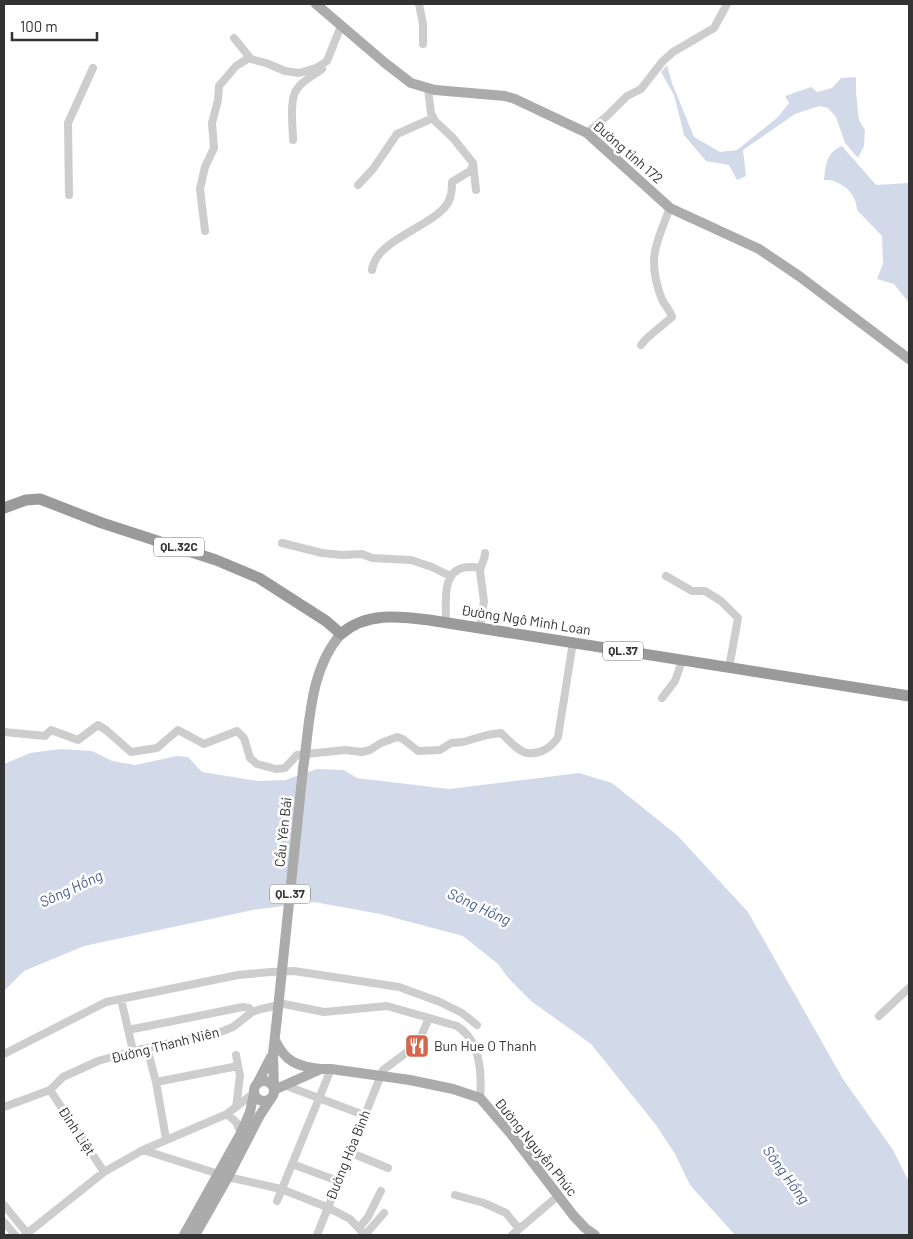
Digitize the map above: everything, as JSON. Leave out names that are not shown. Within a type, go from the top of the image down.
[{"type":"highway","name":"QL.32C","points":[[4,508],[26,500],[40,499],[102,523],[216,560],[258,578],[326,621],[341,634]]},
{"type":"highway","name":"Đường Ngô Minh Loan","points":[[341,634],[356,623],[394,616],[446,622],[909,696]]},
{"type":"main road","name":"Đường tỉnh 172","points":[[316,4],[404,78],[428,89],[505,96],[515,99],[587,133],[670,208],[759,249],[799,276],[909,359]]},
{"type":"main road","name":"Đường Ngô Minh Loan","points":[[304,769],[316,679],[331,644],[341,634]]},
{"type":"main road","name":"Cầu Yên Bái","points":[[274,1039],[304,769]]},
{"type":"main road","name":"QL.37","points":[[273,1054],[274,1039]]},
{"type":"main road","name":"Đường Nguyễn Phúc","points":[[274,1039],[290,1060],[306,1067],[381,1075],[453,1089],[480,1098],[585,1228],[595,1235]]},
{"type":"main road","points":[[195,1235],[250,1112],[256,1088],[273,1054]]},
{"type":"main road","points":[[184,1235],[273,1094],[273,1054]]},
{"type":"main road","points":[[256,1088],[260,1100],[266,1101],[284,1085],[326,1069]]},
{"type":"main road","points":[[256,1088],[263,1081],[269,1082],[273,1094]]},
{"type":"street","points":[[419,4],[423,24],[423,44]]},
{"type":"street","points":[[587,133],[627,96],[641,89],[662,62],[673,52],[714,28],[727,4]]},
{"type":"street","points":[[293,140],[292,112],[294,94],[301,84],[323,68],[341,26]]},
{"type":"street","points":[[234,38],[253,61],[266,63],[292,72],[306,72],[326,61]]},
{"type":"street","points":[[205,231],[200,190],[205,167],[214,148],[212,123],[218,100],[219,86],[236,66],[249,58]]},
{"type":"street","points":[[69,195],[68,123],[93,68]]},
{"type":"street","points":[[428,89],[433,118],[471,160],[476,190]]},
{"type":"street","points":[[358,185],[373,169],[397,134],[433,118]]},
{"type":"street","points":[[372,270],[373,261],[385,248],[443,209],[450,200],[452,182],[470,171],[473,165]]},
{"type":"street","points":[[641,345],[646,338],[672,317],[662,299],[653,263],[657,240],[670,208]]},
{"type":"street","points":[[282,544],[322,554],[362,554],[372,558],[411,560],[450,576]]},
{"type":"street","points":[[480,628],[484,601],[480,568],[485,560],[485,553]]},
{"type":"street","points":[[446,622],[446,601],[450,576],[457,568],[468,566],[480,568]]},
{"type":"street","points":[[666,576],[692,591],[705,591],[721,601],[738,618],[729,668]]},
{"type":"street","points":[[4,732],[45,736],[50,730],[78,740],[98,725],[132,752],[157,748],[178,730],[204,744],[237,731],[244,738],[250,758],[257,764],[276,769],[284,768],[297,755],[345,750],[362,752],[397,737],[418,751],[440,750],[451,743],[501,733],[517,748],[526,753],[541,752],[554,744],[558,737],[573,642]]},
{"type":"street","points":[[662,698],[675,681],[682,661]]},
{"type":"street","points":[[4,1054],[106,1002],[238,975],[271,972],[294,971],[399,987],[440,1002],[462,1013],[477,1025]]},
{"type":"street","points":[[879,1016],[909,988]]},
{"type":"street","points":[[121,999],[133,1051]]},
{"type":"street","name":"Đường Thanh Niên","points":[[4,1107],[50,1090],[63,1077],[98,1061],[133,1051],[218,1033],[234,1027],[252,1012],[261,1008],[284,1004],[324,1012],[387,1006],[457,1026],[466,1034],[480,1064],[482,1075],[480,1098]]},
{"type":"street","points":[[128,1030],[243,1007],[249,1008],[252,1012]]},
{"type":"street","points":[[381,1075],[383,1070],[414,1047],[419,1041],[429,1018]]},
{"type":"street","points":[[147,1048],[156,1082],[166,1139]]},
{"type":"street","points":[[236,1055],[240,1076],[236,1107]]},
{"type":"street","points":[[156,1082],[238,1066]]},
{"type":"street","points":[[277,1201],[319,1098],[326,1069]]},
{"type":"street","name":"Đường Hòa Bình","points":[[316,1235],[381,1075]]},
{"type":"street","points":[[284,1085],[364,1115]]},
{"type":"street","points":[[4,1205],[26,1234],[104,1172],[166,1139],[227,1114],[256,1088]]},
{"type":"street","name":"Đinh Liệt","points":[[50,1090],[104,1172]]},
{"type":"street","points":[[227,1114],[236,1122],[241,1133]]},
{"type":"street","points":[[143,1150],[223,1175],[282,1189],[350,1219],[365,1235],[384,1213]]},
{"type":"street","points":[[349,1152],[388,1168]]},
{"type":"street","points":[[292,1164],[338,1181]]},
{"type":"street","points":[[358,1228],[371,1211],[381,1191]]},
{"type":"street","points":[[512,1235],[558,1195]]},
{"type":"street","points":[[455,1196],[484,1203],[506,1213],[519,1229]]},
{"type":"street","points":[[4,1222],[15,1235]]},
{"type":"water","points":[[667,65],[672,83],[694,137],[720,152],[737,150],[778,117],[789,103],[785,96],[811,87],[817,92],[832,88],[841,78],[856,77],[859,120],[865,130],[864,146],[858,158],[845,143],[836,117],[828,108],[819,106],[795,114],[743,150],[746,176],[737,180],[729,165],[706,161],[684,135],[674,95],[661,72]]},
{"type":"water","points":[[842,146],[876,185],[909,183],[909,303],[894,284],[877,279],[883,264],[882,236],[857,210],[854,198],[846,188],[836,182],[824,180],[826,164],[830,156]]},
{"type":"water","name":"Sông Hồng","points":[[61,749],[92,751],[112,761],[135,765],[177,756],[188,757],[202,772],[258,781],[285,780],[317,769],[344,770],[357,778],[449,789],[579,773],[612,783],[677,835],[748,912],[843,1079],[893,1150],[909,1182],[909,1235],[735,1235],[690,1185],[675,1154],[656,1125],[591,1044],[531,1001],[509,979],[498,964],[463,936],[380,914],[314,902],[253,910],[84,946],[24,971],[4,991],[4,764],[30,753]]},
{"type":"place","name":"Bun Hue O Thanh","points":[[417,1046]]}]
